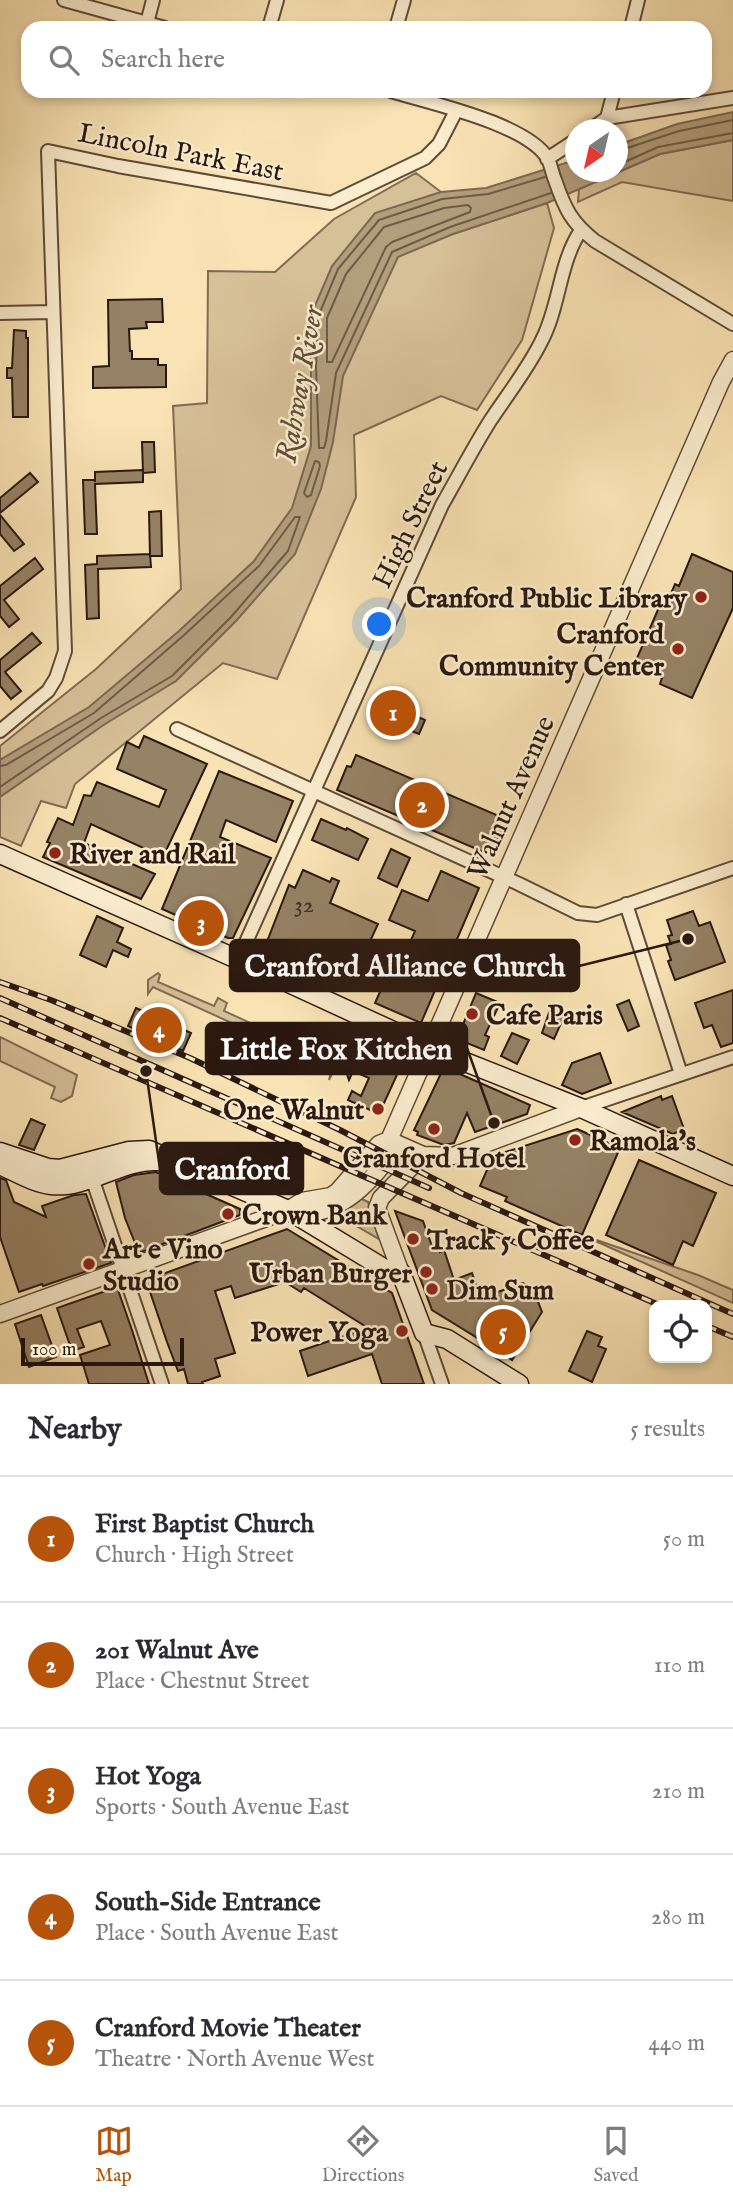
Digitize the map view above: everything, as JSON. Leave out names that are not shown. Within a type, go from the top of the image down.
[{"type":"main road","points":[[0,854],[430,1048],[580,1108],[733,1176]]},
{"type":"main road","points":[[0,1166],[49,1185],[60,1185],[91,1167],[129,1151],[149,1150],[179,1162],[288,1210],[385,1269],[401,1273],[424,1333],[447,1339],[519,1384]]},
{"type":"main road","points":[[0,1152],[48,1168],[91,1167]]},
{"type":"street","points":[[64,0],[139,21]]},
{"type":"street","points":[[147,21],[153,0]]},
{"type":"street","points":[[271,21],[277,0]]},
{"type":"street","points":[[398,21],[404,0]]},
{"type":"street","points":[[633,21],[638,0]]},
{"type":"street","points":[[414,98],[502,125],[520,134],[548,161],[570,219],[581,230],[595,242],[733,324]]},
{"type":"street","points":[[612,98],[607,118],[733,98]]},
{"type":"street","name":"Lincoln Park East","points":[[0,731],[48,691],[57,678],[65,651],[48,151],[118,166],[331,203],[425,158],[439,144],[456,111]]},
{"type":"street","points":[[548,161],[565,148]]},
{"type":"street","name":"High Street","points":[[238,960],[442,505],[483,433],[543,340],[560,289],[566,260],[581,230]]},
{"type":"street","points":[[0,313],[53,312]]},
{"type":"street","name":"Walnut Avenue","points":[[389,1140],[733,360]]},
{"type":"street","points":[[177,729],[578,913],[597,915],[733,869]]},
{"type":"street","points":[[626,904],[681,1074]]},
{"type":"street","points":[[0,1314],[288,1210],[302,1201],[331,1196],[379,1144],[389,1140],[419,1159],[453,1156],[580,1108],[733,1057]]},
{"type":"street","points":[[401,1273],[377,1208],[381,1198],[419,1159]]},
{"type":"street","points":[[91,1167],[162,1384]]},
{"type":"street","points":[[424,1333],[442,1384]]},
{"type":"shaded area","points":[[733,140],[733,201],[622,182],[628,182],[628,168],[660,154]]},
{"type":"shaded area","points":[[416,173],[441,192],[453,234],[547,203],[554,228],[522,340],[477,410],[441,396],[354,435],[356,497],[277,679],[223,663],[75,784],[66,808],[41,801],[21,846],[0,837],[0,746],[96,669],[181,589],[173,406],[207,403],[208,271],[275,272],[334,219]]},
{"type":"shaded area","points":[[595,182],[622,182],[578,202],[579,189]]},
{"type":"shaded area","points":[[158,973],[158,982],[214,1006],[218,998],[227,1003],[224,1011],[319,1054],[325,1047],[328,1056],[322,1055],[320,1059],[321,1063],[334,1070],[329,1080],[331,1072],[247,1030],[153,987],[148,994],[148,980]]},
{"type":"shaded area","points":[[0,1037],[77,1075],[72,1096],[61,1102],[51,1098],[55,1087],[0,1061]]},
{"type":"shaded area","points":[[362,1199],[368,1202],[379,1239],[336,1214]]},
{"type":"shaded area","points":[[582,1235],[698,1275],[733,1290],[733,1303]]},
{"type":"water","points":[[733,112],[733,140],[660,154],[628,168],[628,141],[677,124]]},
{"type":"water","points":[[565,163],[565,182],[595,182],[547,203],[453,234],[398,257],[343,376],[333,442],[321,489],[295,554],[236,621],[176,681],[105,724],[0,797],[0,760],[89,707],[179,631],[254,561],[292,508],[311,446],[311,315],[332,266],[375,213],[441,192],[486,188]]},
{"type":"building","points":[[162,299],[163,322],[146,322],[147,328],[129,329],[130,351],[132,359],[158,359],[158,365],[166,365],[166,387],[93,388],[93,367],[109,366],[108,300]]},
{"type":"building","points":[[14,330],[26,331],[28,338],[28,417],[13,417],[12,378],[7,378],[7,368],[12,368]]},
{"type":"building","points":[[142,442],[154,442],[155,472],[143,473]]},
{"type":"building","points":[[143,470],[143,482],[95,484],[97,534],[85,534],[83,480],[95,480],[95,472]]},
{"type":"building","points":[[30,473],[38,482],[0,513],[0,498]]},
{"type":"building","points":[[161,511],[162,556],[150,556],[149,512]]},
{"type":"building","points":[[0,515],[24,544],[14,551],[0,534]]},
{"type":"building","points":[[150,554],[151,567],[98,569],[99,618],[87,619],[85,565],[97,564],[97,556]]},
{"type":"building","points":[[692,554],[733,572],[733,608],[692,698],[660,684],[662,678],[634,665],[660,605],[665,608],[675,584],[679,586]]},
{"type":"building","points":[[35,558],[43,569],[4,600],[19,619],[9,627],[0,616],[0,586]]},
{"type":"building","points":[[32,633],[41,643],[5,672],[21,691],[11,699],[0,686],[0,660]]},
{"type":"building","points":[[388,704],[425,720],[419,734],[381,719]]},
{"type":"building","points":[[144,736],[207,764],[163,857],[91,824],[84,843],[155,874],[141,899],[43,857],[58,818],[73,825],[84,795],[91,796],[97,782],[159,807],[166,790],[117,769],[127,742],[139,748]]},
{"type":"building","points":[[356,755],[506,819],[496,844],[491,842],[486,853],[337,790],[347,766],[351,767]]},
{"type":"building","points":[[219,771],[293,801],[276,842],[226,820],[220,837],[271,858],[233,938],[162,909]]},
{"type":"building","points":[[321,819],[368,839],[358,860],[312,840]]},
{"type":"building","points":[[391,849],[410,858],[397,887],[378,878]]},
{"type":"building","points":[[303,870],[330,882],[332,878],[339,881],[330,903],[378,924],[348,989],[263,952],[289,885],[295,888]]},
{"type":"building","points":[[441,871],[479,888],[421,1023],[375,1003],[390,969],[397,972],[415,931],[389,920],[402,890],[428,901]]},
{"type":"building","points":[[693,911],[699,926],[710,922],[725,962],[675,980],[668,961],[671,960],[666,945],[671,944],[668,936],[672,935],[667,920]]},
{"type":"building","points":[[97,916],[123,928],[117,942],[131,949],[128,957],[113,950],[106,967],[80,955]]},
{"type":"building","points":[[733,990],[733,1043],[721,1047],[712,1025],[704,1028],[695,1003]]},
{"type":"building","points":[[476,993],[500,1003],[485,1035],[489,1037],[484,1050],[457,1039]]},
{"type":"building","points":[[629,1000],[639,1026],[628,1031],[617,1005]]},
{"type":"building","points":[[551,1007],[565,1014],[554,1039],[542,1033]]},
{"type":"building","points":[[136,1008],[160,1019],[162,1012],[172,1016],[169,1023],[191,1033],[183,1051],[128,1026]]},
{"type":"building","points":[[340,1024],[407,1053],[379,1114],[348,1100],[352,1091],[361,1096],[369,1078],[353,1071],[349,1080],[334,1038]]},
{"type":"building","points":[[512,1033],[529,1040],[517,1064],[501,1056]]},
{"type":"building","points":[[600,1053],[611,1083],[582,1094],[562,1085],[572,1063]]},
{"type":"building","points":[[444,1067],[530,1105],[527,1114],[475,1132],[467,1113],[454,1143],[444,1145],[417,1135],[418,1132],[414,1130]]},
{"type":"building","points":[[661,1096],[662,1100],[672,1096],[684,1129],[673,1134],[622,1112]]},
{"type":"building","points":[[31,1119],[45,1125],[34,1150],[19,1145]]},
{"type":"building","points":[[577,1129],[620,1148],[582,1235],[505,1201],[507,1197],[480,1186],[493,1156]]},
{"type":"building","points":[[639,1160],[716,1193],[693,1246],[683,1241],[673,1265],[606,1235]]},
{"type":"building","points":[[156,1172],[240,1209],[240,1215],[139,1253],[125,1218],[116,1182],[134,1175]]},
{"type":"building","points":[[0,1178],[6,1180],[14,1202],[46,1217],[42,1206],[74,1195],[86,1194],[111,1263],[19,1292],[0,1237]]},
{"type":"building","points":[[395,1211],[423,1221],[433,1249],[439,1247],[440,1252],[444,1250],[454,1280],[472,1273],[481,1298],[523,1283],[533,1289],[542,1312],[512,1360],[499,1351],[490,1352],[487,1344],[432,1310]]},
{"type":"building","points":[[287,1229],[392,1293],[424,1384],[382,1384],[372,1354],[308,1376],[300,1351],[368,1328],[304,1288],[301,1292],[285,1282],[235,1298],[231,1286],[215,1291],[235,1353],[215,1359],[220,1376],[202,1382],[203,1384],[188,1384],[184,1369],[178,1371],[146,1280]]},
{"type":"building","points":[[117,1287],[149,1384],[89,1384],[80,1355],[110,1345],[101,1321],[77,1329],[84,1347],[72,1351],[57,1308]]},
{"type":"building","points":[[41,1315],[56,1357],[29,1367],[15,1324]]},
{"type":"building","points":[[587,1331],[602,1337],[598,1346],[606,1349],[592,1382],[569,1371]]},
{"type":"railway","points":[[0,982],[51,1000],[190,1058],[340,1130],[461,1193],[733,1314]]},
{"type":"railway","points":[[0,998],[429,1188]]},
{"type":"railway","points":[[0,1018],[649,1301]]},
{"type":"railway","points":[[712,1328],[733,1337]]},
{"type":"place","name":"Cranford Public Library","points":[[701,597]]},
{"type":"place","name":"Cranford Community Center","points":[[678,649]]},
{"type":"place","name":"First Baptist Church","points":[[393,713]]},
{"type":"place","name":"201 Walnut Ave","points":[[422,805]]},
{"type":"place","name":"River and Rail","points":[[55,853]]},
{"type":"place","name":"Hot Yoga","points":[[201,923]]},
{"type":"place","name":"Cranford Alliance Church","points":[[688,939]]},
{"type":"place","name":"Cafe Paris","points":[[472,1014]]},
{"type":"place","name":"South-Side Entrance","points":[[159,1030]]},
{"type":"place","name":"Cranford","points":[[146,1071]]},
{"type":"place","name":"One Walnut","points":[[378,1109]]},
{"type":"place","name":"Little Fox Kitchen","points":[[494,1123]]},
{"type":"place","name":"Cranford Hotel","points":[[434,1129]]},
{"type":"place","name":"Ramola's","points":[[575,1140]]},
{"type":"place","name":"Crown Bank","points":[[228,1214]]},
{"type":"place","name":"Track 5 Coffee","points":[[413,1239]]},
{"type":"place","name":"Art e Vino Studio","points":[[89,1264]]},
{"type":"place","name":"Urban Burger","points":[[426,1272]]},
{"type":"place","name":"Dim Sum","points":[[432,1289]]},
{"type":"place","name":"Power Yoga","points":[[402,1331]]},
{"type":"place","name":"Cranford Movie Theater","points":[[503,1332]]},
{"type":"water label","name":"Rahway River","points":[[299,384]]}]
